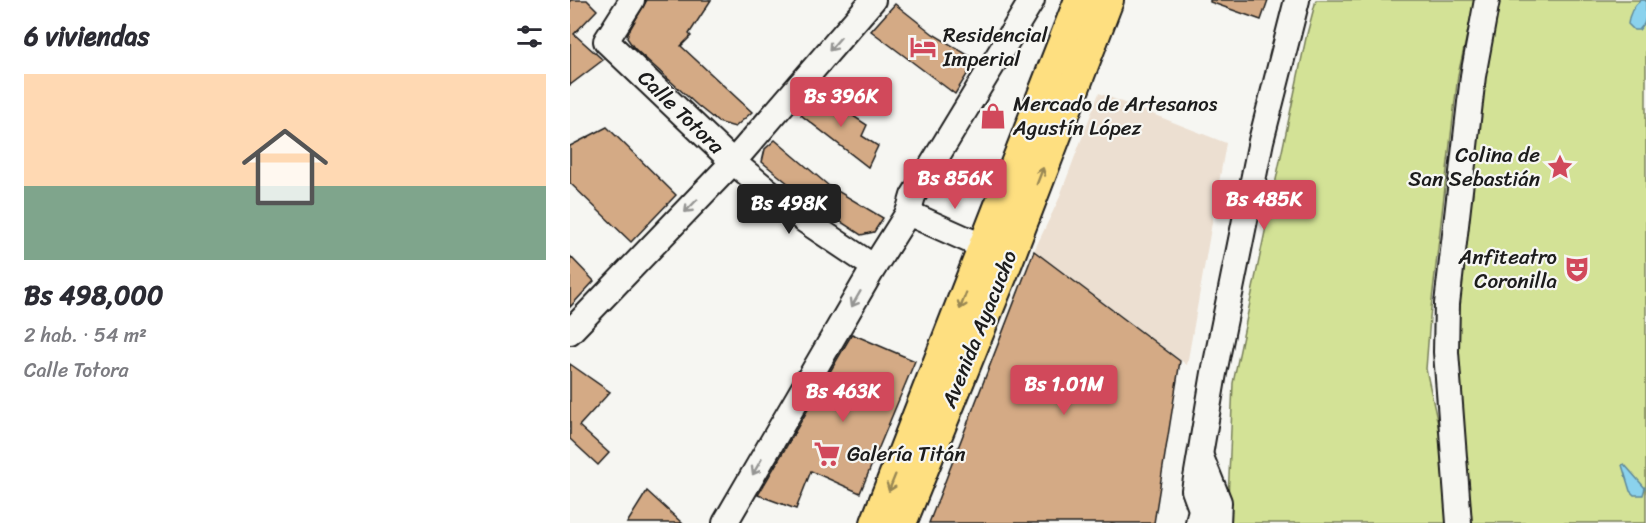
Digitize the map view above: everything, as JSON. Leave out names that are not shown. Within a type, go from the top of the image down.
[{"type":"main road","name":"Avenida Ayacucho","points":[[876,523],[1080,0]]},
{"type":"main road","name":"Avenida Ayacucho","points":[[901,523],[1007,262],[1108,0]]},
{"type":"street","name":"Calle Totora","points":[[632,0],[606,41],[733,162],[804,220],[874,267]]},
{"type":"street","points":[[570,332],[733,162],[873,0]]},
{"type":"street","points":[[725,523],[874,267],[908,213],[913,196],[1032,0]]},
{"type":"street","points":[[1198,523],[1201,509],[1194,490],[1214,373],[1261,141],[1296,0]]},
{"type":"street","points":[[1459,523],[1446,352],[1447,304],[1473,76],[1487,0]]},
{"type":"street","points":[[908,213],[984,247]]},
{"type":"street","points":[[1200,456],[1219,502],[1218,523]]},
{"type":"shaded area","points":[[1099,93],[1226,143],[1187,365],[1034,251],[1058,201]]},
{"type":"green space","points":[[1316,0],[1475,0],[1458,75],[1426,369],[1447,466],[1449,523],[1227,523],[1233,383]]},
{"type":"green space","name":"Colina de San Sebastián","points":[[1499,0],[1646,0],[1646,523],[1468,523],[1455,331],[1461,262],[1486,73]]},
{"type":"water","points":[[1641,0],[1646,0],[1646,17],[1639,30],[1634,30],[1628,24],[1630,14]]},
{"type":"water","points":[[1624,464],[1645,488],[1643,495],[1634,495],[1630,491],[1622,465]]},
{"type":"building","points":[[570,0],[587,0],[597,10],[574,34],[603,60],[570,85]]},
{"type":"building","points":[[647,0],[711,0],[689,34],[691,36],[681,46],[752,112],[735,127],[718,122],[698,106],[634,48],[627,38]]},
{"type":"building","points":[[1210,0],[1268,0],[1261,20],[1210,2]]},
{"type":"building","name":"Residencial Imperial","points":[[895,4],[933,34],[976,60],[955,94],[871,31]]},
{"type":"building","points":[[818,93],[867,125],[862,136],[878,146],[868,167],[801,115]]},
{"type":"building","points":[[607,127],[676,195],[631,242],[570,183],[570,146]]},
{"type":"building","points":[[775,140],[829,186],[883,218],[874,232],[861,235],[812,203],[762,162],[765,149]]},
{"type":"building","points":[[1034,251],[1180,361],[1154,523],[929,523]]},
{"type":"building","points":[[570,256],[594,281],[570,307]]},
{"type":"building","points":[[852,334],[915,361],[860,493],[811,471],[796,509],[758,495]]},
{"type":"building","points":[[570,364],[610,392],[579,426],[609,453],[598,465],[570,439]]},
{"type":"building","points":[[647,491],[682,523],[627,523]]},
{"type":"place","name":"Residencial Imperial","points":[[923,47]]},
{"type":"place","name":"Mercado de Artesanos Agustín López","points":[[993,116]]},
{"type":"place","name":"Colina de San Sebastián","points":[[1560,167]]},
{"type":"place","name":"Anfiteatro Coronilla","points":[[1577,269]]},
{"type":"place","name":"Galería Titán","points":[[827,454]]}]
